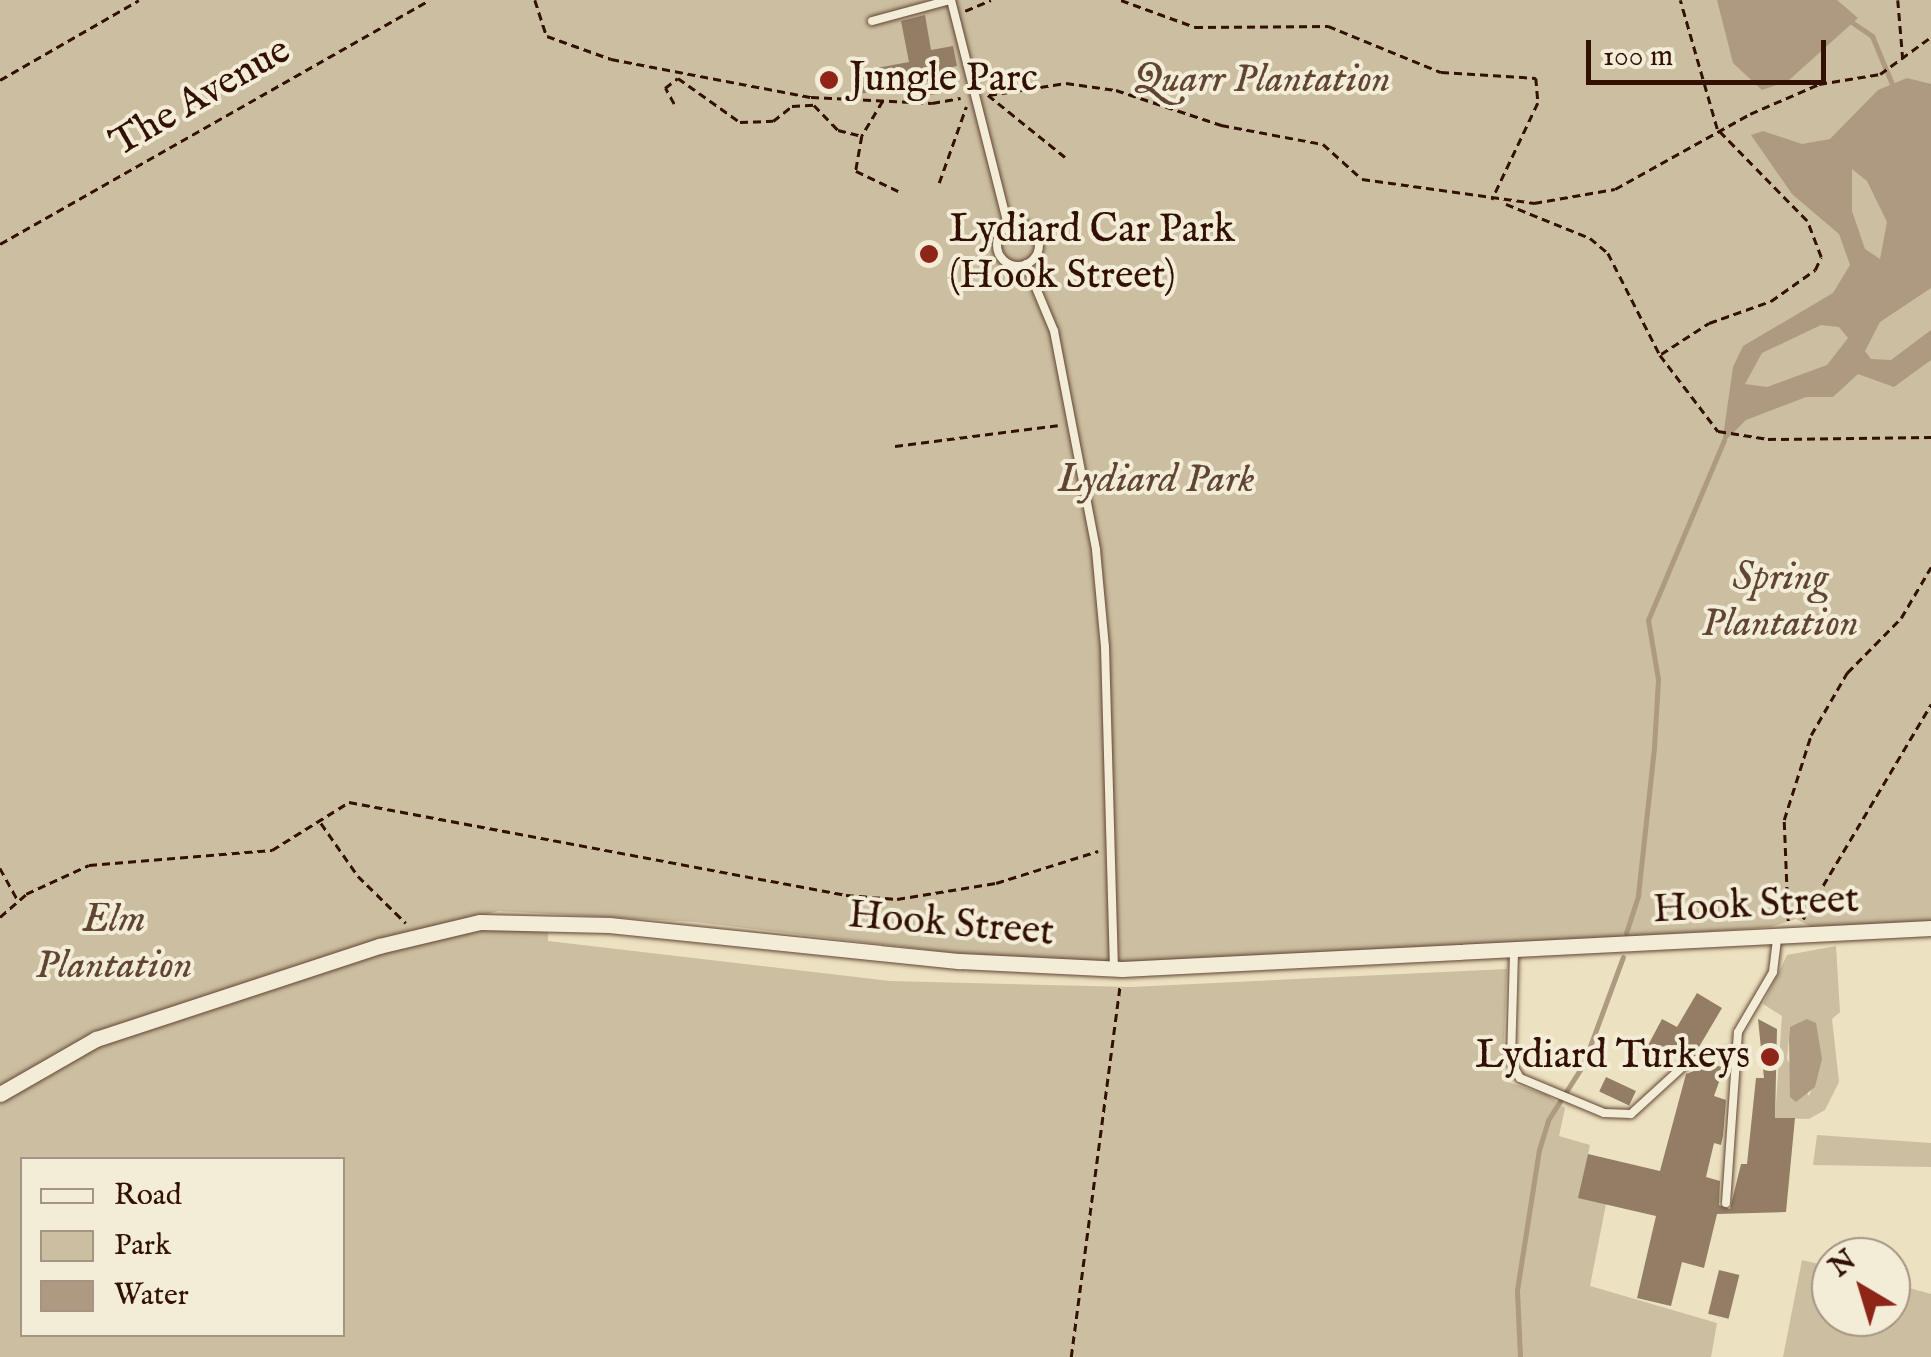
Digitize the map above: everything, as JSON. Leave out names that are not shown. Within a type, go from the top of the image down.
[{"type":"street","name":"Hook Street","points":[[0,1094],[96,1039],[418,934],[480,922],[543,921],[940,959],[1118,968],[1514,953],[1931,928]]},
{"type":"lane","points":[[872,21],[950,0],[971,96],[1008,226]]},
{"type":"lane","points":[[1024,224],[1037,236],[1037,254],[1026,264],[1012,265],[998,254],[998,236],[1008,226],[1024,224]]},
{"type":"lane","points":[[1026,264],[1054,331],[1074,423],[1106,646],[1118,968]]},
{"type":"lane","points":[[1726,1203],[1740,1021],[1790,936]]},
{"type":"lane","points":[[1514,953],[1512,1072],[1564,1097],[1604,1113],[1631,1114],[1688,1062],[1737,1050]]},
{"type":"path","points":[[0,80],[140,0]]},
{"type":"path","name":"The Avenue","points":[[0,244],[430,0]]},
{"type":"path","points":[[536,0],[542,30],[566,47],[768,90],[882,101],[988,95],[1066,84],[1116,90],[1221,125],[1322,144],[1362,180],[1505,203],[1590,238],[1608,254],[1660,355],[1718,430],[1748,438],[1931,438]]},
{"type":"path","points":[[954,15],[990,0]]},
{"type":"path","points":[[1121,0],[1222,31],[1328,26],[1441,72],[1536,78],[1538,103],[1492,201]]},
{"type":"path","points":[[1137,0],[1142,7]]},
{"type":"path","points":[[1660,355],[1709,323],[1798,284],[1821,257],[1807,221],[1717,129],[1680,0]]},
{"type":"path","points":[[1898,0],[1901,62]]},
{"type":"path","points":[[1505,203],[1615,188],[1717,129],[1820,84],[1880,74],[1931,37]]},
{"type":"path","points":[[674,104],[665,88],[682,79],[740,122],[774,121],[792,106],[814,105],[838,130],[862,136]]},
{"type":"path","points":[[988,95],[1064,157]]},
{"type":"path","points":[[939,183],[971,96]]},
{"type":"path","points":[[882,101],[862,136],[856,171],[898,191]]},
{"type":"path","points":[[895,446],[1074,423]]},
{"type":"path","points":[[1790,936],[1782,878],[1784,820],[1811,734],[1847,674],[1901,618],[1931,567]]},
{"type":"path","points":[[1790,936],[1931,704]]},
{"type":"path","points":[[1,915],[88,865],[272,850],[349,802],[846,895],[897,899],[996,883],[1113,844]]},
{"type":"path","points":[[320,822],[358,876],[418,934]]},
{"type":"path","points":[[0,868],[18,902]]},
{"type":"path","points":[[1070,1357],[1118,968]]},
{"type":"green space","name":"Lydiard Park","points":[[0,0],[1931,0],[1931,921],[1814,928],[1796,919],[1771,927],[1531,944],[1136,963],[1013,960],[695,922],[498,911],[92,1034],[0,1086]]},
{"type":"green space","points":[[501,927],[548,932],[548,941],[890,981],[1131,987],[1507,969],[1502,1080],[1547,1095],[1565,1108],[1559,1136],[1590,1145],[1579,1197],[1606,1204],[1590,1286],[1717,1323],[1711,1357],[0,1357],[0,1100],[56,1061],[257,987],[463,928]]},
{"type":"green space","points":[[1836,946],[1840,1012],[1832,1019],[1839,1082],[1825,1110],[1809,1119],[1775,1118],[1782,1016],[1763,1004],[1787,955]],"holes":[[[1790,1027],[1822,1059],[1809,1096],[1787,1059]]]},
{"type":"green space","points":[[1817,1135],[1931,1143],[1931,1167],[1813,1165]]},
{"type":"green space","points":[[1802,1260],[1811,1262],[1811,1337],[1911,1337],[1911,1288],[1931,1294],[1931,1357],[1783,1357]]},
{"type":"water","points":[[1717,0],[1837,0],[1858,18],[1788,81],[1762,90],[1733,63]]},
{"type":"water","points":[[1907,78],[1931,84],[1931,288],[1880,322],[1865,351],[1871,359],[1891,360],[1931,330],[1931,360],[1894,387],[1858,374],[1833,397],[1806,397],[1746,420],[1722,444],[1733,367],[1743,346],[1833,293],[1850,265],[1839,234],[1792,194],[1751,135],[1763,131],[1802,144],[1830,139],[1878,90]],"holes":[[[1852,169],[1867,181],[1887,222],[1880,259],[1865,249],[1852,211]],[[1821,325],[1839,327],[1848,338],[1827,365],[1767,387],[1745,384],[1762,353]]]},
{"type":"water","points":[[1807,1019],[1816,1023],[1822,1059],[1815,1087],[1796,1102],[1790,1097],[1790,1027]]},
{"type":"building","points":[[925,15],[931,50],[953,46],[957,66],[944,69],[948,92],[930,95],[928,81],[859,94],[855,72],[909,62],[901,21]]},
{"type":"building","points":[[1697,993],[1722,1008],[1696,1052],[1684,1056],[1666,1045],[1658,1058],[1645,1051],[1662,1019],[1677,1027]]},
{"type":"building","points":[[1758,1019],[1777,1029],[1775,1118],[1795,1118],[1786,1212],[1717,1214],[1704,1268],[1682,1262],[1671,1306],[1637,1298],[1656,1216],[1578,1198],[1588,1154],[1660,1171],[1686,1074],[1713,1064],[1724,1068],[1714,1096],[1726,1100],[1723,1136],[1721,1145],[1714,1143],[1706,1177],[1720,1181],[1719,1205],[1730,1209],[1741,1164],[1747,1164],[1756,1078],[1764,1078]]},
{"type":"building","points":[[1606,1077],[1636,1091],[1629,1105],[1599,1092]]},
{"type":"building","points":[[1719,1270],[1739,1275],[1728,1319],[1708,1314]]},
{"type":"waterway","points":[[1850,21],[1872,36],[1892,84]]},
{"type":"waterway","points":[[1626,933],[1638,895],[1654,747],[1658,679],[1648,620],[1724,440]]},
{"type":"waterway","points":[[1520,1357],[1517,1290],[1539,1150],[1548,1120],[1583,1065],[1623,957]]},
{"type":"place","name":"Jungle Parc","points":[[829,80]]},
{"type":"place","name":"Lydiard Car Park (Hook Street)","points":[[929,254]]},
{"type":"place","name":"Lydiard Turkeys","points":[[1770,1057]]},
{"type":"park label","name":"Quarr Plantation","points":[[1262,81]]},
{"type":"park label","name":"Spring Plantation","points":[[1780,602]]},
{"type":"park label","name":"Elm Plantation","points":[[114,944]]}]
